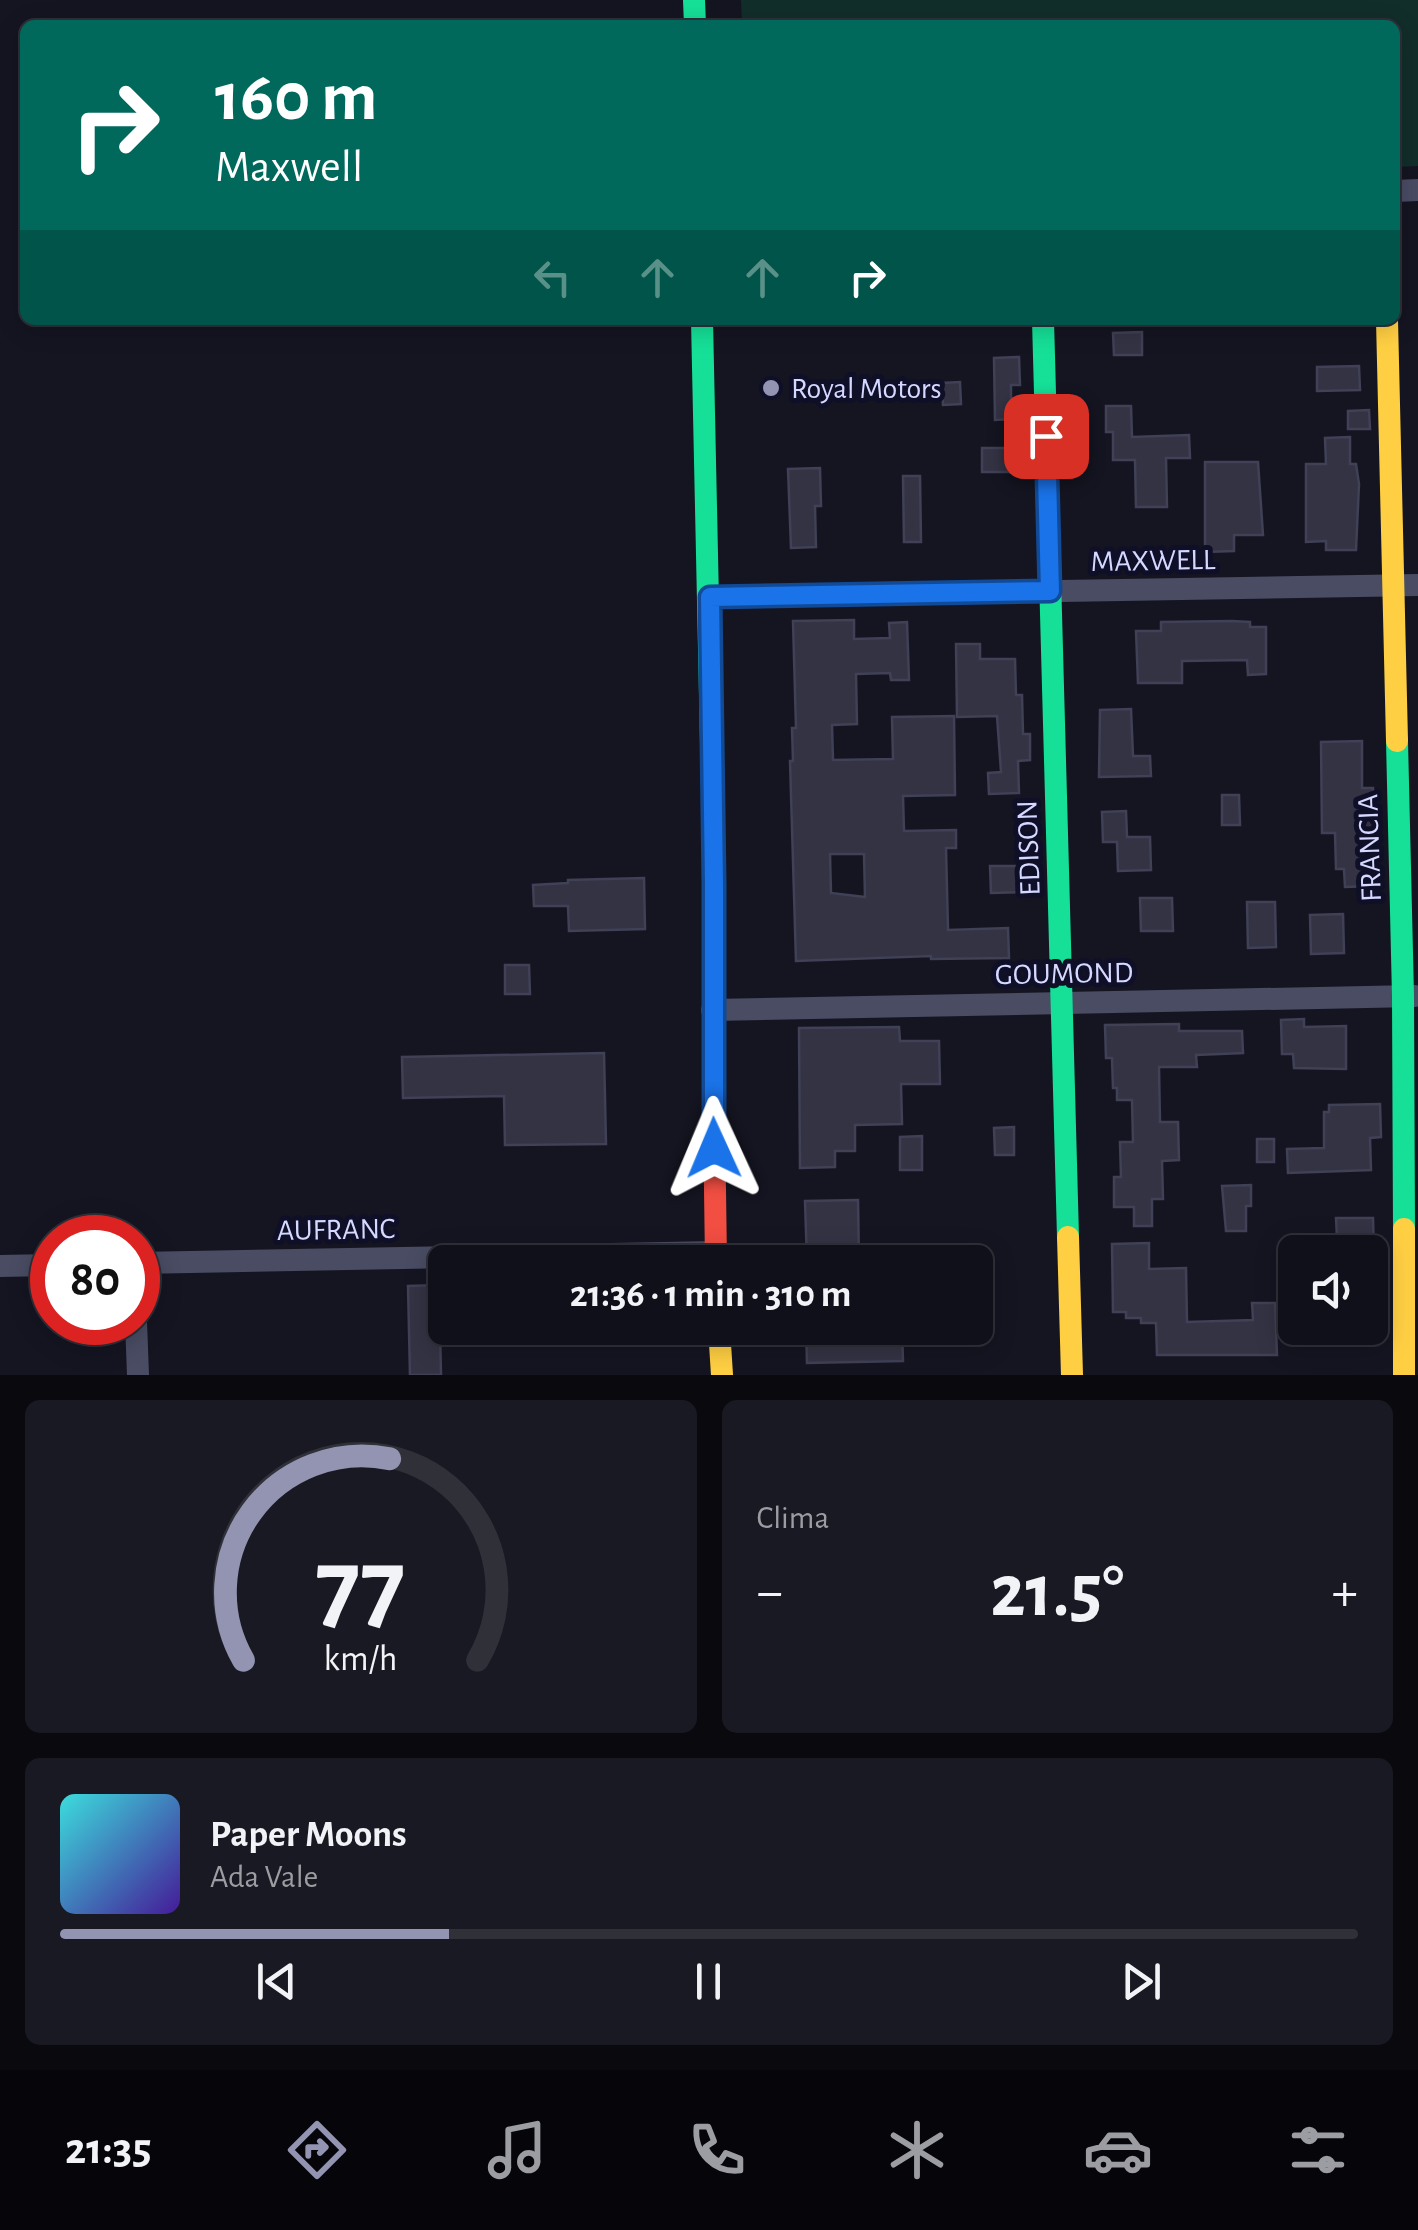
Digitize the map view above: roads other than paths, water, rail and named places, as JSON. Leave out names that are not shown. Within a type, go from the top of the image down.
[{"type":"main road","points":[[702,325],[710,597],[716,1245]]},
{"type":"main road","name":"EDISON","points":[[1043,325],[1072,1375]]},
{"type":"main road","name":"FRANCIA","points":[[1388,325],[1391,586],[1410,996],[1404,1375]]},
{"type":"main road","points":[[721,1345],[722,1375]]},
{"type":"street","name":"MAXWELL","points":[[710,597],[1418,585]]},
{"type":"street","name":"GOUMOND","points":[[712,1010],[1410,996]]},
{"type":"street","name":"AUFRANC","points":[[160,1263],[428,1260]]},
{"type":"street","points":[[0,1266],[30,1265]]},
{"type":"street","points":[[137,1345],[138,1375]]},
{"type":"place","name":"Royal Motors","points":[[771,388]]}]
